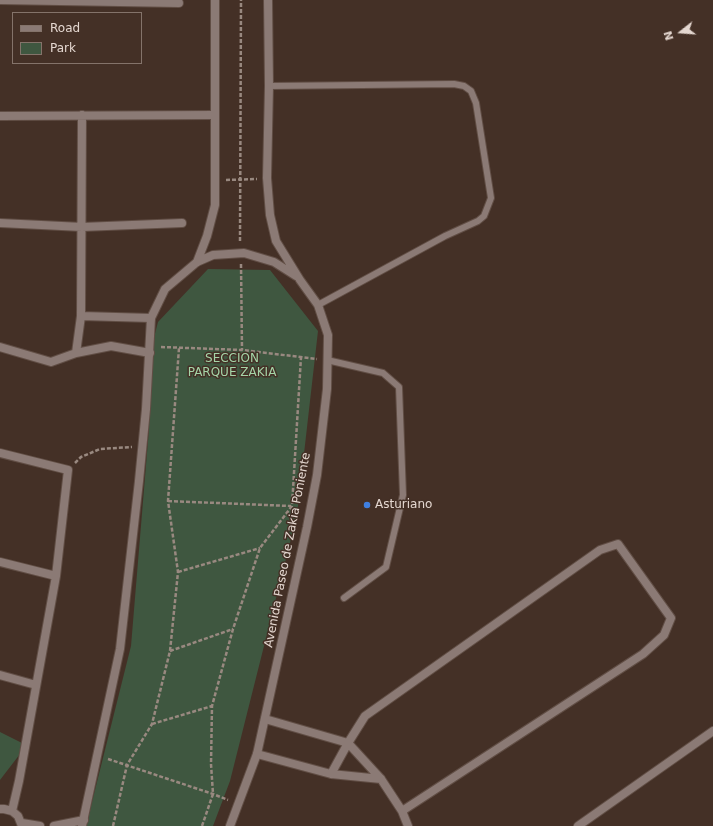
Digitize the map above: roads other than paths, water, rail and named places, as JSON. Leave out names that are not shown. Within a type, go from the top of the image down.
[{"type":"street","points":[[0,0],[179,3]]},
{"type":"street","points":[[197,262],[207,236],[215,205],[215,0]]},
{"type":"street","name":"Avenida Paseo de Zakia Poniente","points":[[230,826],[257,754],[265,719],[317,475],[327,389],[328,335],[318,305],[300,280],[276,241],[270,216],[267,178],[269,86],[268,0]]},
{"type":"street","points":[[76,353],[81,316],[82,115]]},
{"type":"street","points":[[0,116],[215,115]]},
{"type":"street","points":[[0,223],[82,227],[182,224]]},
{"type":"street","points":[[54,826],[83,823],[120,649],[142,447],[152,318],[165,289],[197,262],[213,255],[240,253],[274,262],[300,280]]},
{"type":"street","points":[[81,316],[152,318]]},
{"type":"street","points":[[0,346],[51,362],[76,353],[110,346],[150,350]]},
{"type":"street","points":[[0,453],[68,470],[56,576],[19,781],[12,811]]},
{"type":"street","points":[[331,774],[365,716],[600,550],[618,544],[671,618],[664,635],[643,654],[402,811]]},
{"type":"street","points":[[0,562],[56,576]]},
{"type":"street","points":[[0,675],[36,685]]},
{"type":"street","points":[[265,719],[348,743],[381,779],[402,811],[408,826]]},
{"type":"street","points":[[578,826],[713,731]]},
{"type":"street","points":[[257,754],[331,774],[381,779]]},
{"type":"street","points":[[0,809],[12,811],[18,816],[22,825],[40,826]]},
{"type":"lane","points":[[269,86],[454,84],[464,86],[471,91],[476,103],[490,198],[484,216],[478,221],[445,236],[318,305]]},
{"type":"lane","points":[[327,360],[383,373],[399,386],[403,495],[386,567],[344,598]]},
{"type":"place","name":"Asturiano","points":[[367,505]]},
{"type":"park label","name":"SECCION PARQUE ZAKIA","points":[[232,366]]}]
